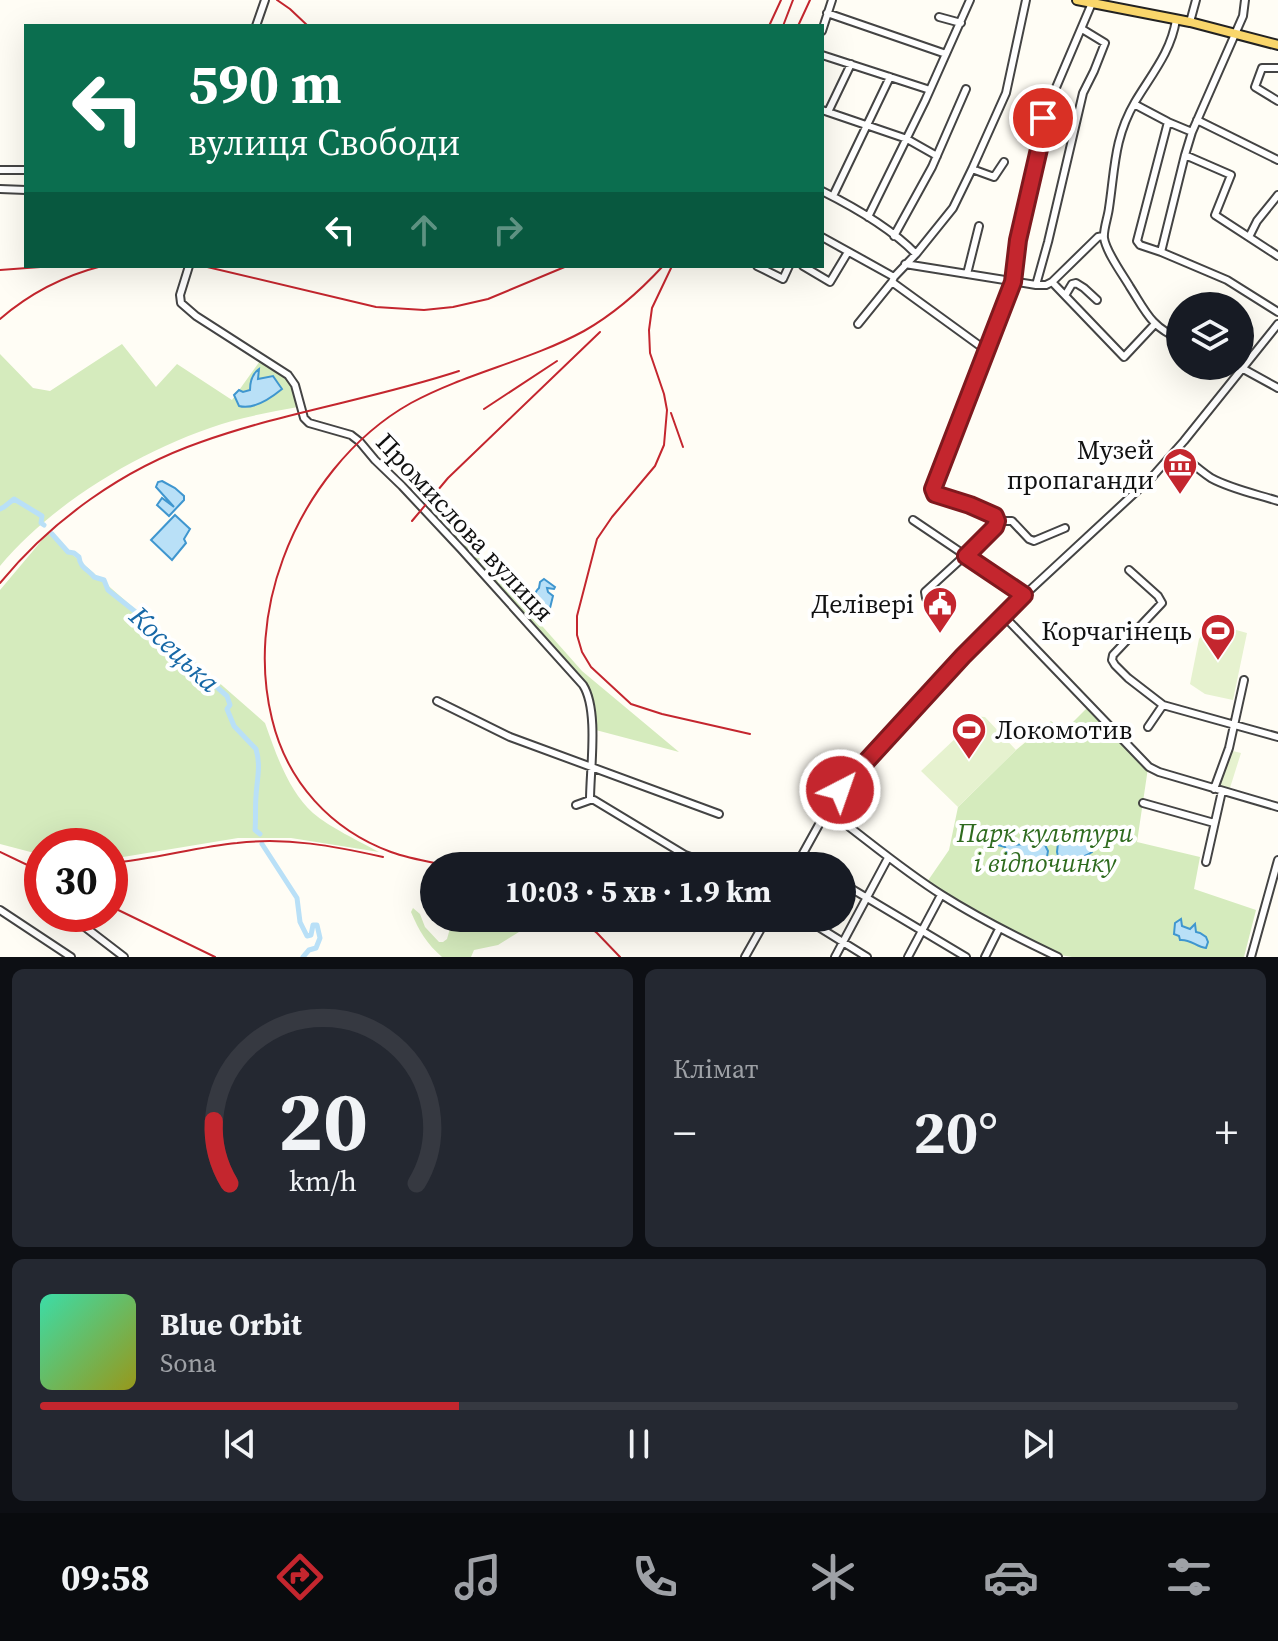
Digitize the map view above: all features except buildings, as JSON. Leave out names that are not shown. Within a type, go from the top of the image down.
[{"type":"main road","points":[[1077,0],[1116,4],[1278,45]]},
{"type":"street","points":[[257,24],[265,0]]},
{"type":"street","points":[[824,24],[832,0]]},
{"type":"street","points":[[868,217],[970,0]]},
{"type":"street","points":[[858,324],[953,208],[1006,93],[1026,0]]},
{"type":"street","points":[[1190,22],[1196,0]]},
{"type":"street","points":[[1161,252],[1192,132],[1236,34],[1245,0]]},
{"type":"street","points":[[940,610],[926,598],[925,592],[994,529],[997,521],[990,513],[935,494],[933,489],[1013,282],[1018,240],[1043,118],[1092,3]]},
{"type":"street","points":[[827,13],[946,54]]},
{"type":"street","points":[[939,17],[961,23]]},
{"type":"street","points":[[1166,333],[1154,325],[1121,273],[1103,236],[1117,144],[1123,126],[1169,47],[1176,20]]},
{"type":"street","points":[[1036,285],[1083,93],[1105,43],[1082,29]]},
{"type":"street","points":[[824,56],[930,90]]},
{"type":"street","points":[[851,64],[825,111],[907,139],[937,156]]},
{"type":"street","points":[[1278,68],[1262,68],[1255,87],[1278,101]]},
{"type":"street","points":[[833,196],[890,77]]},
{"type":"street","points":[[894,236],[937,156],[966,89]]},
{"type":"street","points":[[1134,104],[1192,132]]},
{"type":"street","points":[[1197,120],[1278,160]]},
{"type":"street","points":[[1168,122],[1137,241],[1140,245],[1227,280],[1278,312]]},
{"type":"street","points":[[1185,155],[1231,175],[1215,215]]},
{"type":"street","points":[[972,169],[994,177],[1004,162]]},
{"type":"street","points":[[0,170],[24,170]]},
{"type":"street","points":[[0,189],[24,190]]},
{"type":"street","points":[[824,192],[868,217],[916,254]]},
{"type":"street","points":[[1249,237],[1257,221],[1278,195]]},
{"type":"street","points":[[1206,209],[1278,256]]},
{"type":"street","points":[[967,274],[979,226]]},
{"type":"street","points":[[905,264],[1046,285],[1098,237],[1103,236]]},
{"type":"street","points":[[824,238],[893,279],[987,351]]},
{"type":"street","points":[[806,268],[830,282],[848,252]]},
{"type":"street","name":"Промислова вулиця","points":[[188,268],[180,295],[181,303],[196,316],[288,375],[295,385],[304,418],[309,423],[351,435],[360,442],[583,685],[590,699],[592,714],[590,800]]},
{"type":"street","points":[[761,268],[783,279],[788,268]]},
{"type":"street","points":[[1052,282],[1124,357],[1154,325]]},
{"type":"street","points":[[1066,294],[1076,283],[1097,300]]},
{"type":"street","points":[[1254,353],[1278,324]]},
{"type":"street","points":[[1254,375],[1278,388]]},
{"type":"street","points":[[804,852],[840,790],[865,762],[1003,615],[1143,485],[1176,450],[1231,380]]},
{"type":"street","points":[[1176,450],[1217,481],[1278,501]]},
{"type":"street","points":[[913,520],[1024,595]]},
{"type":"street","points":[[997,521],[1012,521],[1034,541],[1065,528]]},
{"type":"street","points":[[1129,570],[1162,603],[1113,655],[1112,660],[1128,678],[1163,705],[1278,737]]},
{"type":"street","points":[[1003,615],[1149,767],[1278,807]]},
{"type":"street","points":[[1206,862],[1218,790],[1244,680]]},
{"type":"street","points":[[437,701],[510,737],[719,814]]},
{"type":"street","points":[[1148,727],[1163,705]]},
{"type":"street","points":[[576,805],[594,800],[680,852]]},
{"type":"street","points":[[1143,803],[1214,823]]},
{"type":"street","points":[[827,810],[941,895],[999,929],[1058,957]]},
{"type":"street","points":[[835,957],[888,858]]},
{"type":"street","points":[[1251,957],[1278,860]]},
{"type":"street","points":[[856,891],[966,957]]},
{"type":"street","points":[[908,957],[941,895]]},
{"type":"street","points":[[0,910],[71,957]]},
{"type":"street","points":[[985,957],[999,929]]},
{"type":"street","points":[[90,932],[119,956]]},
{"type":"street","points":[[745,957],[759,932]]},
{"type":"street","points":[[827,932],[867,957]]},
{"type":"green space","points":[[122,344],[156,387],[177,364],[232,400],[260,361],[289,380],[298,407],[200,431],[137,460],[76,497],[22,542],[0,566],[0,354],[33,388],[50,391]]},
{"type":"green space","points":[[433,503],[582,671],[679,752],[592,729],[587,691],[425,509]]},
{"type":"green space","points":[[48,533],[265,723],[290,783],[313,813],[379,852],[291,838],[238,838],[128,856],[128,828],[24,828],[24,850],[0,844],[0,590]]},
{"type":"green space","name":"Корчагінець","points":[[1211,623],[1247,633],[1233,700],[1205,694],[1190,684],[1199,639]]},
{"type":"green space","name":"Парк культури і відпочинку","points":[[1088,707],[1148,768],[1137,842],[1200,857],[1194,889],[1256,910],[1244,957],[1060,955],[1000,926],[927,882],[949,850],[958,807],[1016,750],[1051,721],[1063,732]]},
{"type":"green space","name":"Локомотив","points":[[972,716],[985,717],[1016,750],[958,807],[921,771],[959,735],[957,732]]},
{"type":"green space","points":[[1229,750],[1241,753],[1229,791],[1217,787]]},
{"type":"green space","points":[[413,908],[420,914],[420,931],[411,912]]},
{"type":"green space","points":[[421,932],[430,932],[439,942],[443,942],[449,932],[519,932],[498,945],[474,950],[471,957],[442,957]]},
{"type":"water","points":[[259,369],[258,379],[273,376],[282,389],[256,405],[239,406],[234,395],[239,390],[250,390],[252,378]]},
{"type":"water","points":[[162,481],[184,496],[169,516],[157,505],[162,498],[174,507],[156,487]]},
{"type":"water","points":[[175,515],[190,529],[184,539],[186,543],[172,560],[151,540]]},
{"type":"water","points":[[544,579],[555,587],[547,588],[553,596],[545,614],[540,612],[535,596]]},
{"type":"water","points":[[994,836],[1014,845],[1044,843],[1047,857],[1037,866],[1016,865],[1005,847],[985,847],[988,838]]},
{"type":"water","points":[[1081,836],[1092,841],[1092,852],[1076,858],[1058,856],[1058,843]]},
{"type":"water","points":[[1181,919],[1182,926],[1190,929],[1195,924],[1196,932],[1206,937],[1206,948],[1180,940],[1174,934],[1175,923]]},
{"type":"waterway","name":"Косецька","points":[[0,509],[14,499],[42,516],[41,523],[44,525]]},
{"type":"waterway","name":"Косецька","points":[[52,534],[68,552],[79,557],[94,577],[104,580],[108,590],[152,622],[155,632],[170,650],[227,696],[230,705],[227,709],[234,726],[256,749],[255,830],[260,834]]},
{"type":"waterway","name":"Косецька","points":[[262,844],[297,898],[300,922],[307,936],[311,935],[313,925],[317,925],[320,938],[316,948],[303,957]]},
{"type":"railway","points":[[277,0],[306,24]]},
{"type":"railway","points":[[770,24],[781,0]]},
{"type":"railway","points":[[784,24],[793,0]]},
{"type":"railway","points":[[799,24],[810,0]]},
{"type":"railway","points":[[0,270],[27,268]]},
{"type":"railway","points":[[0,319],[48,286],[96,268]]},
{"type":"railway","points":[[211,268],[376,307],[424,310],[488,299],[562,268]]},
{"type":"railway","points":[[420,860],[391,852],[349,831],[315,801],[288,763],[272,719],[265,659],[271,598],[283,559],[318,491],[369,432],[411,403],[432,393],[542,351],[584,331],[626,302],[661,268]]},
{"type":"railway","points":[[671,268],[652,308],[649,330],[650,353],[667,410],[664,445],[655,466],[597,539],[577,616],[577,635],[591,667],[631,704],[750,734]]},
{"type":"railway","points":[[412,521],[448,478],[600,332]]},
{"type":"railway","points":[[484,409],[557,361]]},
{"type":"railway","points":[[0,583],[42,538],[91,499],[172,453],[233,431],[459,371]]},
{"type":"railway","points":[[671,413],[683,447]]},
{"type":"railway","points":[[128,861],[256,841],[310,844],[383,857]]},
{"type":"railway","points":[[0,852],[24,863]]},
{"type":"railway","points":[[128,915],[215,957]]},
{"type":"railway","points":[[596,932],[620,957]]},
{"type":"place","name":"Музей пропаганди","points":[[1180,496]]},
{"type":"place","name":"Делівері","points":[[940,635]]},
{"type":"place","name":"Корчагінець","points":[[1218,662]]},
{"type":"place","name":"Локомотив","points":[[969,761]]},
{"type":"route","points":[[840,790],[963,656],[1024,595],[966,556],[995,527],[995,516],[935,494],[933,489],[1013,282],[1018,240],[1043,118]]}]
